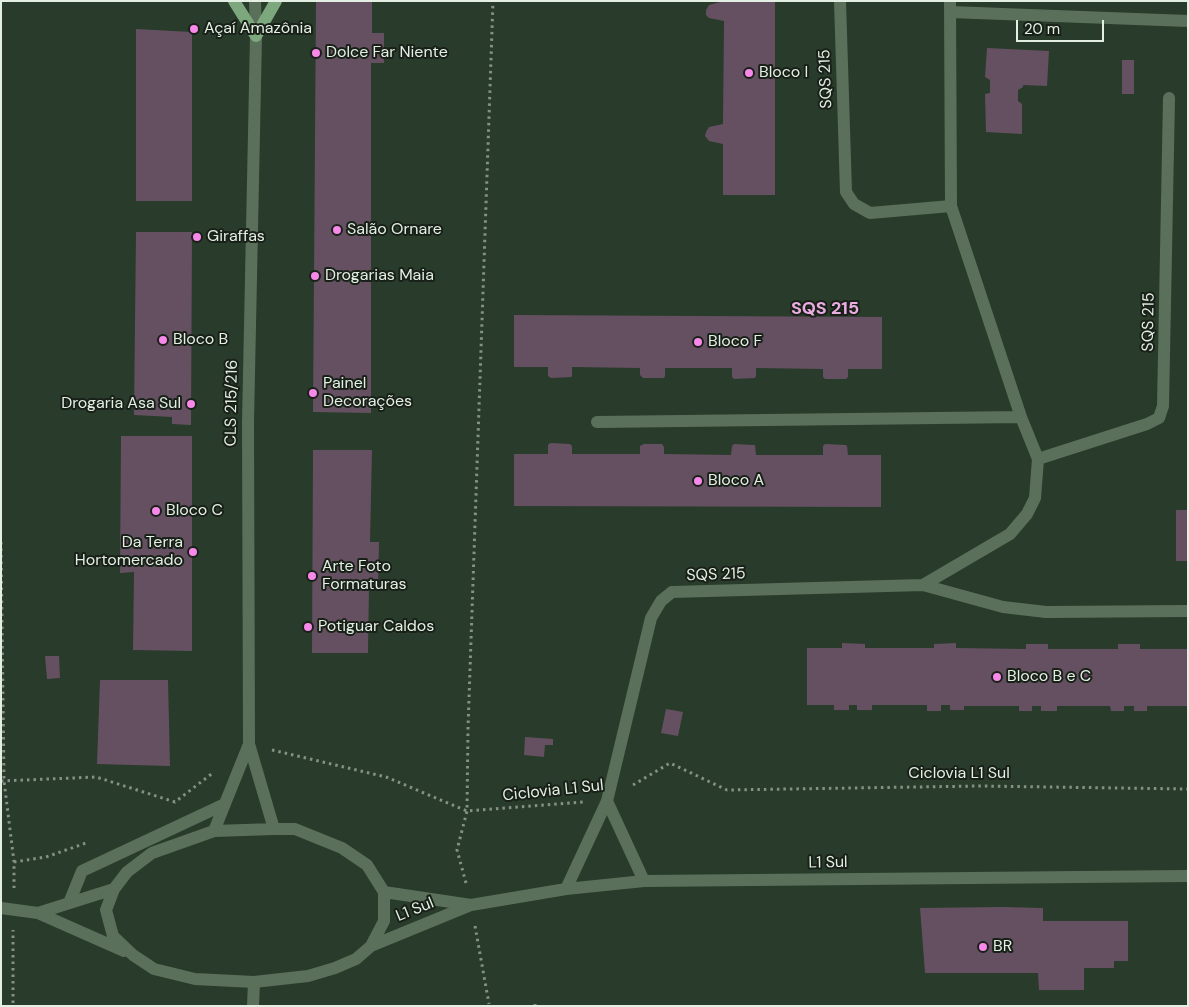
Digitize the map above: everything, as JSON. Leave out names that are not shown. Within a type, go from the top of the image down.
[{"type":"main road","points":[[234,1],[256,36],[276,1]]},
{"type":"street","name":"CLS 215/216","points":[[255,1],[256,36],[248,422],[249,744],[274,829]]},
{"type":"street","name":"SQS 215","points":[[840,1],[846,192],[854,204],[870,214],[951,206]]},
{"type":"street","name":"SQS 215","points":[[923,585],[1010,534],[1027,514],[1035,498],[1038,459],[1021,417],[951,206],[950,7],[1188,20]]},
{"type":"street","name":"SQS 215","points":[[1038,459],[1147,424],[1159,418],[1163,406],[1169,98]]},
{"type":"street","points":[[597,422],[1021,417]]},
{"type":"street","name":"SQS 215","points":[[566,889],[607,801],[651,618],[661,601],[672,592],[923,585],[1003,607],[1046,612],[1188,612]]},
{"type":"street","name":"CLS 215/216","points":[[214,831],[249,744]]},
{"type":"street","points":[[607,801],[644,881]]},
{"type":"street","points":[[69,903],[82,871],[225,804]]},
{"type":"street","points":[[1,908],[38,912],[133,955],[154,968],[195,979],[254,982],[308,976],[335,968],[356,958],[371,946],[384,921],[384,892],[367,866],[342,848],[295,829],[214,831],[152,853],[127,872],[114,889],[106,910],[113,936],[133,955]]},
{"type":"street","name":"L1 Sul","points":[[371,946],[471,905],[566,889],[644,881],[1188,876]]},
{"type":"street","points":[[38,912],[114,889]]},
{"type":"street","name":"L1 Sul","points":[[384,892],[471,905]]},
{"type":"street","points":[[253,1006],[254,982]]},
{"type":"path","points":[[489,1004],[471,905],[457,850],[468,811],[469,708],[493,1]]},
{"type":"path","points":[[1,542],[3,781],[96,777],[175,802]]},
{"type":"path","name":"Ciclovia L1 Sul","points":[[249,744],[386,777],[468,811],[607,801],[670,763],[726,790],[979,786],[1188,789]]},
{"type":"path","points":[[167,807],[220,768]]},
{"type":"path","points":[[14,862],[46,857],[91,841]]},
{"type":"building","points":[[316,1],[372,1],[372,33],[384,33],[384,63],[371,63],[371,413],[313,412]]},
{"type":"building","name":"Bloco I","points":[[724,1],[775,1],[775,195],[723,195],[723,144],[709,141],[705,136],[709,127],[723,124],[724,21],[709,18],[706,15],[706,10],[709,5]]},
{"type":"building","points":[[136,29],[192,32],[192,201],[136,201]]},
{"type":"building","points":[[987,48],[1049,51],[1047,86],[1023,85],[1018,90],[1018,101],[1022,104],[1022,134],[986,132],[985,94],[990,93],[990,80],[985,77]]},
{"type":"building","points":[[1122,60],[1134,60],[1134,94],[1122,94]]},
{"type":"building","name":"Bloco B","points":[[136,232],[192,232],[191,425],[172,424],[172,417],[134,415]]},
{"type":"building","name":"Bloco F","points":[[514,315],[882,317],[882,369],[848,369],[848,377],[846,379],[825,379],[823,377],[823,369],[756,368],[755,378],[734,379],[732,377],[732,368],[665,368],[664,378],[643,378],[640,375],[640,368],[572,367],[571,377],[551,378],[548,376],[548,367],[514,367]]},
{"type":"building","name":"Bloco C","points":[[121,436],[192,436],[192,651],[133,650],[134,572],[120,573]]},
{"type":"building","name":"Bloco A","points":[[550,443],[570,444],[572,446],[572,454],[640,454],[640,446],[644,444],[662,444],[664,454],[731,455],[734,444],[755,445],[756,455],[823,455],[823,446],[825,444],[846,445],[848,455],[881,455],[881,507],[514,506],[514,454],[548,454],[548,445]]},
{"type":"building","points":[[313,450],[372,450],[370,542],[379,542],[378,588],[369,588],[368,653],[312,653]]},
{"type":"building","points":[[1176,510],[1188,510],[1188,561],[1176,561]]},
{"type":"building","name":"Bloco B e C","points":[[842,643],[865,644],[865,648],[934,648],[934,644],[956,643],[956,648],[1026,649],[1026,644],[1048,644],[1048,649],[1118,649],[1118,644],[1140,644],[1140,649],[1188,649],[1188,706],[1147,706],[1147,711],[1134,711],[1134,706],[1124,706],[1124,711],[1111,711],[1110,706],[1057,706],[1057,711],[1041,711],[1041,706],[1032,706],[1032,711],[1019,711],[1019,706],[964,706],[964,710],[950,710],[950,705],[941,705],[941,711],[927,711],[927,705],[872,705],[872,710],[857,710],[857,705],[849,705],[849,710],[834,710],[834,705],[807,705],[807,648],[842,648]]},
{"type":"building","points":[[45,656],[59,656],[60,678],[47,679]]},
{"type":"building","points":[[100,680],[168,680],[170,766],[97,764]]},
{"type":"building","points":[[666,709],[683,712],[678,736],[661,733]]},
{"type":"building","points":[[525,737],[553,739],[553,745],[545,745],[544,757],[524,755]]},
{"type":"building","name":"BR","points":[[920,908],[1043,908],[1043,921],[1128,921],[1128,961],[1114,961],[1114,968],[1084,968],[1084,990],[1039,990],[1038,973],[925,973]]},
{"type":"place","name":"Açaí Amazônia","points":[[194,29]]},
{"type":"place","name":"Dolce Far Niente","points":[[316,53]]},
{"type":"place","name":"Bloco I","points":[[749,73]]},
{"type":"place","name":"Salão Ornare","points":[[337,230]]},
{"type":"place","name":"Giraffas","points":[[197,237]]},
{"type":"place","name":"Drogarias Maia","points":[[315,276]]},
{"type":"place","name":"Bloco B","points":[[163,340]]},
{"type":"place","name":"Bloco F","points":[[698,342]]},
{"type":"place","name":"Painel Decorações","points":[[313,393]]},
{"type":"place","name":"Drogaria Asa Sul","points":[[191,404]]},
{"type":"place","name":"Bloco A","points":[[698,481]]},
{"type":"place","name":"Bloco C","points":[[156,511]]},
{"type":"place","name":"Da Terra Hortomercado","points":[[193,552]]},
{"type":"place","name":"Arte Foto Formaturas","points":[[312,576]]},
{"type":"place","name":"Potiguar Caldos","points":[[308,627]]},
{"type":"place","name":"Bloco B e C","points":[[997,677]]},
{"type":"place","name":"BR","points":[[983,947]]},
{"type":"district","name":"SQS 215","points":[[825,309]]}]
